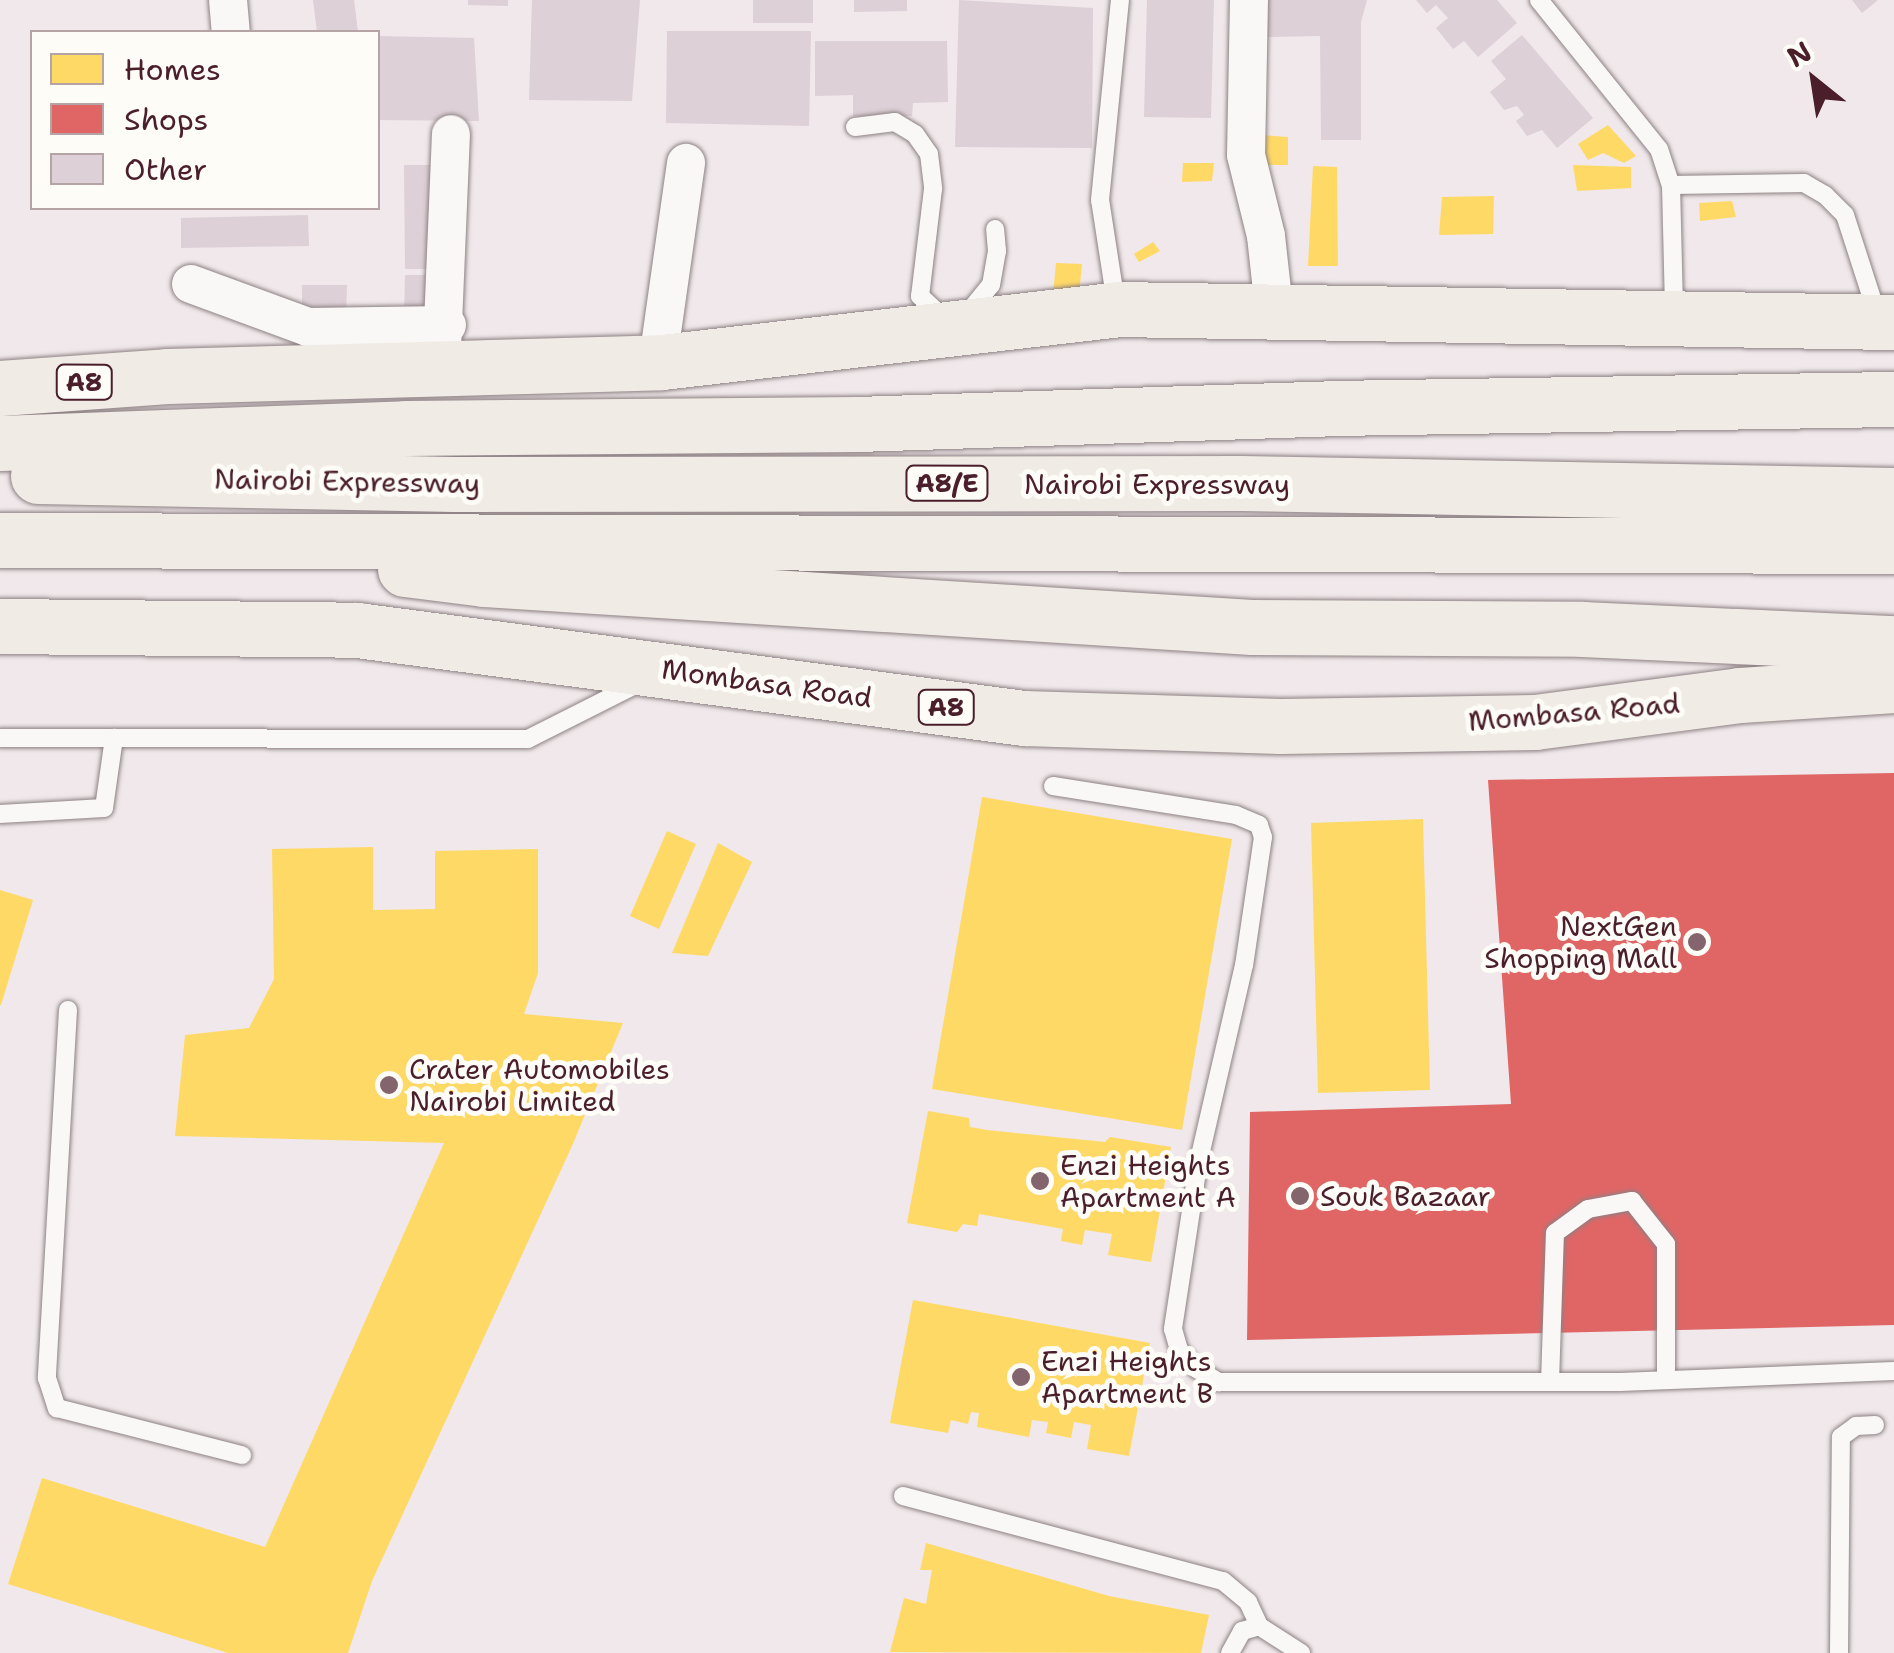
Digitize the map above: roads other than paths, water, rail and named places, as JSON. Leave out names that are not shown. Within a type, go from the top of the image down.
[{"type":"highway","name":"A8","points":[[7,380],[167,376],[442,348],[662,362],[1117,308],[1886,322]]},
{"type":"highway","points":[[0,442],[406,428],[858,424],[1352,408],[1894,399]]},
{"type":"highway","name":"Nairobi Expressway","points":[[0,475],[454,484],[1240,483],[1894,496]]},
{"type":"highway","points":[[176,539],[484,579],[1252,626],[1582,629],[1894,644]]},
{"type":"highway","name":"Nairobi Expressway","points":[[0,540],[1894,546]]},
{"type":"highway","name":"Mombasa Road","points":[[0,626],[357,630],[528,656],[670,670],[1024,718],[1280,726],[1535,722],[1740,695],[1894,686]]},
{"type":"street","points":[[228,0],[231,30]]},
{"type":"street","points":[[1249,0],[1246,156],[1266,236],[1274,308]]},
{"type":"street","points":[[191,284],[308,327],[442,348],[451,134]]},
{"type":"street","points":[[662,362],[660,346],[686,163]]},
{"type":"lane","points":[[1117,308],[1104,250],[1100,200],[1120,0]]},
{"type":"lane","points":[[1538,0],[1659,149],[1671,185],[1674,317]]},
{"type":"lane","points":[[855,127],[896,122],[915,134],[930,154],[933,189],[920,296],[955,329],[991,285],[997,250],[994,229]]},
{"type":"lane","points":[[1671,185],[1804,183],[1824,195],[1846,215],[1886,322]]},
{"type":"lane","points":[[0,738],[528,738],[670,670]]},
{"type":"lane","points":[[0,814],[104,808],[114,738]]},
{"type":"lane","points":[[1053,786],[1236,814],[1259,825],[1263,836],[1244,965],[1198,1165],[1173,1329],[1179,1350],[1197,1369],[1219,1382],[1550,1382],[1894,1371]]},
{"type":"lane","points":[[68,1010],[47,1378],[56,1408],[242,1455]]},
{"type":"lane","points":[[1550,1382],[1555,1233],[1588,1209],[1632,1201],[1666,1244],[1666,1380]]},
{"type":"lane","points":[[1838,1653],[1841,1438],[1856,1426],[1875,1425]]},
{"type":"lane","points":[[903,1496],[1223,1581],[1248,1602],[1259,1626],[1301,1653]]},
{"type":"lane","points":[[1230,1653],[1242,1631],[1259,1626]]},
{"type":"place","name":"NextGen Shopping Mall","points":[[1697,942]]},
{"type":"place","name":"Crater Automobiles Nairobi Limited","points":[[389,1085]]},
{"type":"place","name":"Enzi Heights Apartment A","points":[[1040,1181]]},
{"type":"place","name":"Souk Bazaar","points":[[1300,1196]]},
{"type":"place","name":"Enzi Heights Apartment B","points":[[1021,1377]]}]
